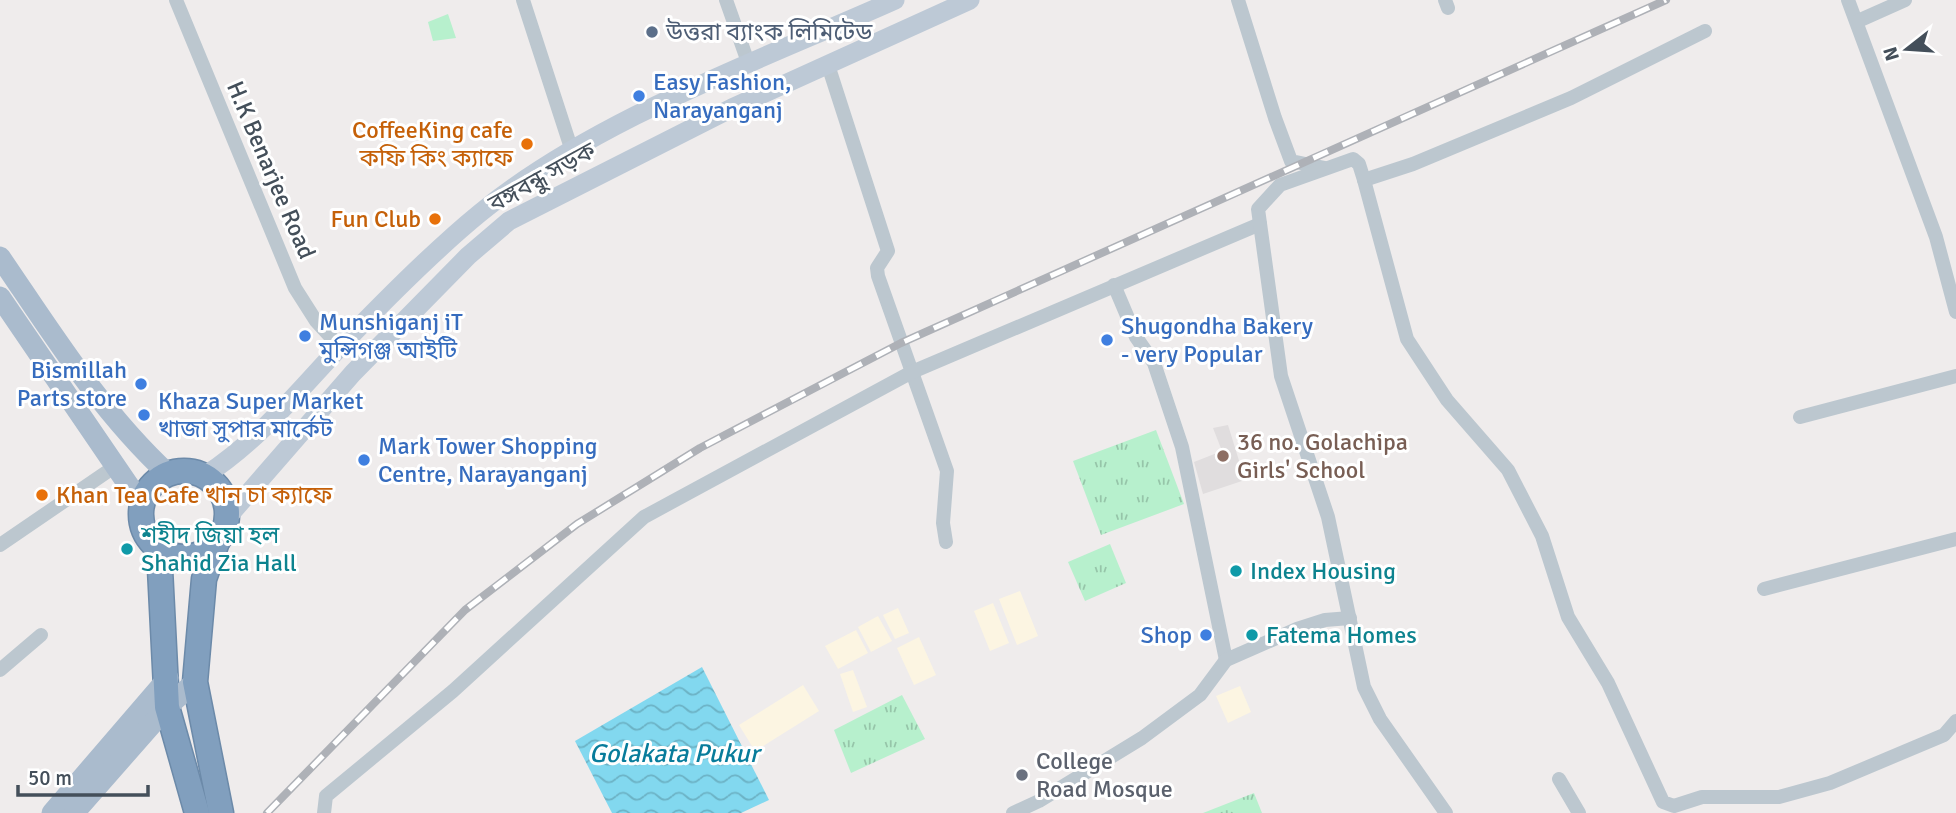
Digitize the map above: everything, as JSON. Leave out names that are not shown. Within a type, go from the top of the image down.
[{"type":"highway","points":[[217,542],[208,550],[183,557],[159,549],[144,530],[142,505],[156,481],[168,474],[186,471],[204,476],[224,499],[226,519],[204,579],[195,682],[221,813]]},
{"type":"highway","points":[[159,549],[167,706],[197,813]]},
{"type":"main road","name":"বঙ্গবন্ধু সড়ক","points":[[204,476],[246,447],[340,347],[479,214],[532,174],[657,107],[895,0]]},
{"type":"main road","name":"বঙ্গবন্ধু সড়ক","points":[[226,519],[353,373],[491,234],[522,213],[610,167],[970,0]]},
{"type":"main road","points":[[0,257],[94,395],[135,444],[168,474]]},
{"type":"main road","points":[[0,296],[142,505]]},
{"type":"main road","points":[[52,813],[167,678]]},
{"type":"main road","points":[[74,813],[167,706],[195,682]]},
{"type":"street","name":"H.K Benarjee Road","points":[[176,0],[296,288],[316,321],[340,347]]},
{"type":"street","points":[[523,0],[572,151]]},
{"type":"street","points":[[726,0],[749,65]]},
{"type":"street","points":[[1238,0],[1291,161],[1326,168]]},
{"type":"street","points":[[1847,0],[1858,21],[1936,237],[1956,312]]},
{"type":"street","points":[[1858,21],[1905,0]]},
{"type":"street","points":[[1364,180],[1413,164],[1571,98],[1705,31]]},
{"type":"street","points":[[828,65],[888,251],[877,268],[878,276],[947,471],[943,523],[946,542]]},
{"type":"street","points":[[1446,813],[1380,719],[1364,687],[1328,517],[1281,376],[1258,209],[1280,185],[1353,159],[1359,164],[1364,180],[1406,339],[1447,400],[1508,470],[1542,536],[1568,617],[1608,683],[1663,802],[1674,806],[1702,797],[1779,797],[1830,783],[1944,734],[1956,721]]},
{"type":"street","points":[[324,813],[327,796],[453,691],[643,517],[912,372],[1260,224]]},
{"type":"street","points":[[1114,285],[1136,337],[1154,363],[1182,447],[1226,660]]},
{"type":"street","points":[[1800,417],[1956,376]]},
{"type":"street","points":[[0,545],[117,466]]},
{"type":"street","points":[[1764,589],[1956,540]]},
{"type":"street","points":[[1013,813],[1039,801],[1142,738],[1200,695],[1226,660],[1297,629],[1325,620],[1350,618]]},
{"type":"street","points":[[0,670],[41,635]]},
{"type":"street","points":[[1559,779],[1579,813]]},
{"type":"shaded area","name":"36 no. Golachipa Girls' School","points":[[1228,425],[1245,480],[1203,494],[1194,462],[1222,451],[1213,428]]},
{"type":"shaded area","points":[[1020,591],[1038,636],[1017,645],[999,599]]},
{"type":"shaded area","points":[[993,603],[1009,643],[990,651],[974,611]]},
{"type":"shaded area","points":[[898,608],[909,633],[895,639],[883,615]]},
{"type":"shaded area","points":[[878,616],[892,641],[871,652],[858,627]]},
{"type":"shaded area","points":[[856,630],[868,653],[838,669],[825,646]]},
{"type":"shaded area","points":[[919,637],[936,675],[914,685],[897,648]]},
{"type":"shaded area","points":[[853,670],[867,707],[853,712],[840,674]]},
{"type":"shaded area","points":[[803,685],[819,711],[755,751],[739,725]]},
{"type":"shaded area","points":[[1240,686],[1251,712],[1228,723],[1216,696]]},
{"type":"green space","points":[[448,14],[456,38],[433,41],[428,22]]},
{"type":"green space","points":[[1156,430],[1184,504],[1101,535],[1073,461]]},
{"type":"green space","points":[[1110,544],[1126,583],[1085,601],[1068,562]]},
{"type":"green space","points":[[902,695],[925,739],[851,773],[834,730]]},
{"type":"green space","points":[[1254,793],[1262,813],[1203,813]]},
{"type":"water","name":"Golakata Pukur","points":[[702,667],[769,800],[741,813],[612,813],[575,741]]},
{"type":"railway","points":[[267,813],[465,610],[577,524],[700,448],[901,343],[1666,0]]},
{"type":"place","name":"উত্তরা ব্যাংক লিমিটেড","points":[[652,32]]},
{"type":"place","name":"Easy Fashion, Narayanganj","points":[[639,96]]},
{"type":"place","name":"CoffeeKing cafe কফি কিং ক্যাফে","points":[[527,144]]},
{"type":"place","name":"Fun Club","points":[[435,219]]},
{"type":"place","name":"Munshiganj iT মুন্সিগঞ্জ আইটি","points":[[305,336]]},
{"type":"place","name":"Shugondha Bakery - very Popular","points":[[1107,340]]},
{"type":"place","name":"Bismillah Parts store","points":[[141,384]]},
{"type":"place","name":"Khaza Super Market খাজা সুপার মার্কেট","points":[[144,415]]},
{"type":"place","name":"36 no. Golachipa Girls' School","points":[[1223,456]]},
{"type":"place","name":"Mark Tower Shopping Centre, Narayanganj","points":[[364,460]]},
{"type":"place","name":"Khan Tea Cafe খান চা ক্যাফে","points":[[42,495]]},
{"type":"place","name":"শহীদ জিয়া হল Shahid Zia Hall","points":[[127,549]]},
{"type":"place","name":"Index Housing","points":[[1236,571]]},
{"type":"place","name":"Shop","points":[[1206,635]]},
{"type":"place","name":"Fatema Homes","points":[[1252,635]]},
{"type":"place","name":"College Road Mosque","points":[[1022,775]]}]
